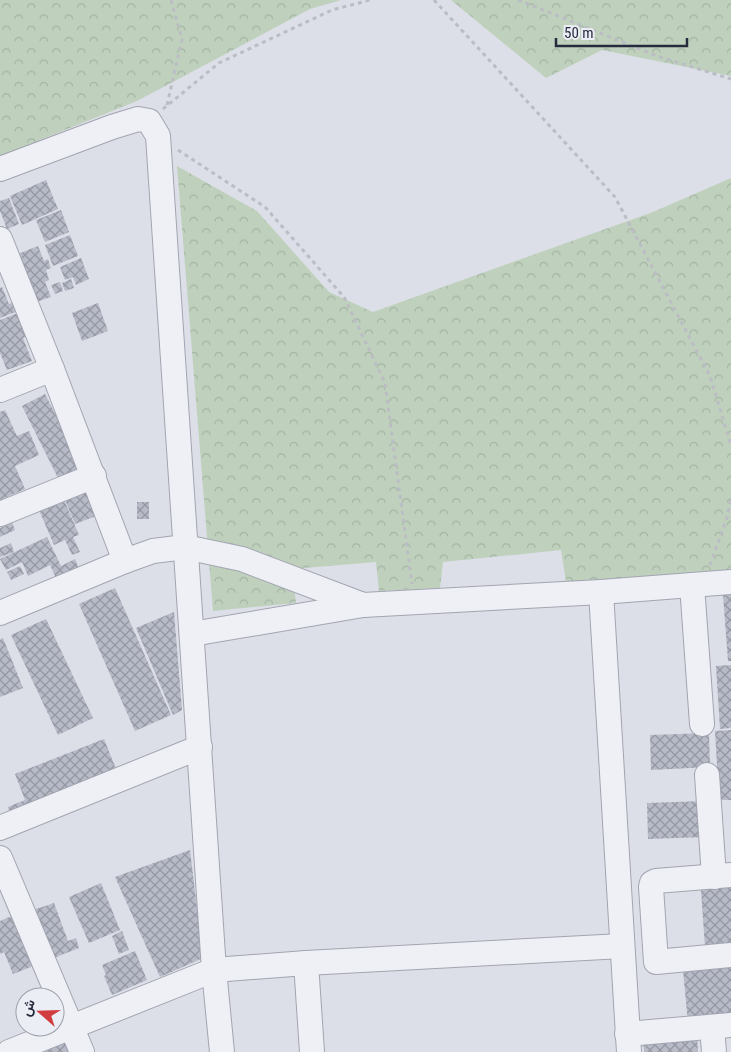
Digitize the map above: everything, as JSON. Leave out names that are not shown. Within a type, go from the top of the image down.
[{"type":"street","points":[[0,169],[138,119],[153,128],[192,634],[214,970],[222,1052]]},
{"type":"street","points":[[0,238],[5,268],[52,369],[125,561]]},
{"type":"street","points":[[0,390],[52,369]]},
{"type":"street","points":[[0,514],[94,476]]},
{"type":"street","points":[[3,605],[153,551],[185,547],[242,559],[363,605]]},
{"type":"street","points":[[192,634],[363,605],[601,592],[731,582]]},
{"type":"street","points":[[698,584],[702,724]]},
{"type":"street","points":[[601,592],[628,1043],[722,1026],[714,1052]]},
{"type":"street","points":[[0,828],[200,747]]},
{"type":"street","points":[[656,962],[652,884],[656,881],[722,876],[707,774]]},
{"type":"street","points":[[0,858],[82,1052]]},
{"type":"street","points":[[9,1052],[214,970],[306,963],[623,956],[656,962],[731,955]]},
{"type":"street","points":[[306,963],[312,1052]]},
{"type":"path","points":[[167,106],[182,39],[171,0]]},
{"type":"path","points":[[370,0],[332,10],[219,63],[167,106],[153,128],[265,207],[344,297],[385,383],[414,602]]},
{"type":"path","points":[[434,0],[615,197],[710,376],[731,445]]},
{"type":"path","points":[[518,0],[657,56],[731,79]]},
{"type":"path","points":[[698,584],[727,518],[731,498]]},
{"type":"green space","points":[[0,0],[341,0],[310,9],[137,101],[0,156]]},
{"type":"green space","points":[[451,0],[731,0],[731,76],[602,50],[546,78]]},
{"type":"green space","points":[[177,166],[257,211],[329,292],[373,312],[653,212],[731,178],[731,570],[566,582],[561,550],[443,562],[440,588],[379,591],[376,562],[292,569],[296,603],[213,611]]},
{"type":"building","points":[[46,180],[58,209],[22,225],[10,196]]},
{"type":"building","points":[[9,198],[19,224],[7,229],[0,211],[0,201]]},
{"type":"building","points":[[61,210],[69,232],[45,242],[36,220]]},
{"type":"building","points":[[70,235],[78,256],[53,266],[45,245]]},
{"type":"building","points":[[38,246],[44,261],[48,259],[51,268],[46,270],[49,280],[45,282],[51,297],[33,303],[18,254]]},
{"type":"building","points":[[81,258],[89,279],[76,285],[73,277],[65,280],[60,267]]},
{"type":"building","points":[[71,279],[74,288],[65,291],[62,283]]},
{"type":"building","points":[[60,282],[63,291],[55,294],[51,285]]},
{"type":"building","points":[[2,287],[9,304],[14,302],[18,311],[0,318],[0,288]]},
{"type":"building","points":[[98,303],[108,331],[82,341],[72,313]]},
{"type":"building","points":[[18,313],[27,336],[23,338],[32,361],[7,370],[0,353],[0,320]]},
{"type":"building","points":[[45,394],[83,468],[59,480],[22,406]]},
{"type":"building","points":[[5,410],[17,436],[29,431],[39,455],[15,466],[25,489],[0,500],[0,412]]},
{"type":"building","points":[[86,491],[96,516],[75,524],[65,500]]},
{"type":"building","points":[[64,500],[79,535],[73,537],[80,552],[72,555],[65,540],[54,545],[39,510]]},
{"type":"building","points":[[137,502],[149,502],[149,519],[137,519]]},
{"type":"building","points":[[11,520],[15,530],[0,537],[0,528]]},
{"type":"building","points":[[47,537],[61,566],[75,559],[79,569],[57,580],[50,565],[28,576],[22,562],[6,570],[0,559]]},
{"type":"building","points":[[11,543],[14,552],[0,557],[0,548]]},
{"type":"building","points":[[20,566],[24,574],[11,580],[7,572]]},
{"type":"building","points":[[115,588],[171,715],[135,731],[79,604]]},
{"type":"building","points":[[731,594],[731,661],[728,661],[723,595]]},
{"type":"building","points":[[174,612],[182,710],[173,715],[136,628]]},
{"type":"building","points":[[46,619],[93,718],[58,735],[11,635]]},
{"type":"building","points":[[3,638],[23,688],[0,697],[0,640]]},
{"type":"building","points":[[731,665],[731,728],[720,729],[716,666]]},
{"type":"building","points":[[731,730],[731,800],[719,800],[715,731]]},
{"type":"building","points":[[709,733],[710,767],[651,770],[650,735]]},
{"type":"building","points":[[104,739],[118,774],[12,816],[8,807],[25,800],[15,774]]},
{"type":"building","points":[[704,801],[705,837],[648,839],[647,803]]},
{"type":"building","points":[[190,850],[203,958],[160,977],[115,877]]},
{"type":"building","points":[[101,883],[120,930],[89,943],[69,897]]},
{"type":"building","points":[[731,887],[731,945],[705,947],[701,890]]},
{"type":"building","points":[[54,903],[68,941],[76,938],[79,948],[51,959],[33,910]]},
{"type":"building","points":[[16,914],[36,965],[13,974],[4,952],[0,954],[0,921]]},
{"type":"building","points":[[122,931],[129,950],[119,954],[112,936]]},
{"type":"building","points":[[135,951],[147,980],[112,995],[104,976],[106,975],[102,965]]},
{"type":"building","points":[[731,965],[731,1019],[688,1023],[683,970]]},
{"type":"building","points":[[697,1034],[698,1052],[644,1052],[643,1038]]},
{"type":"building","points":[[68,1041],[72,1052],[44,1052]]}]
